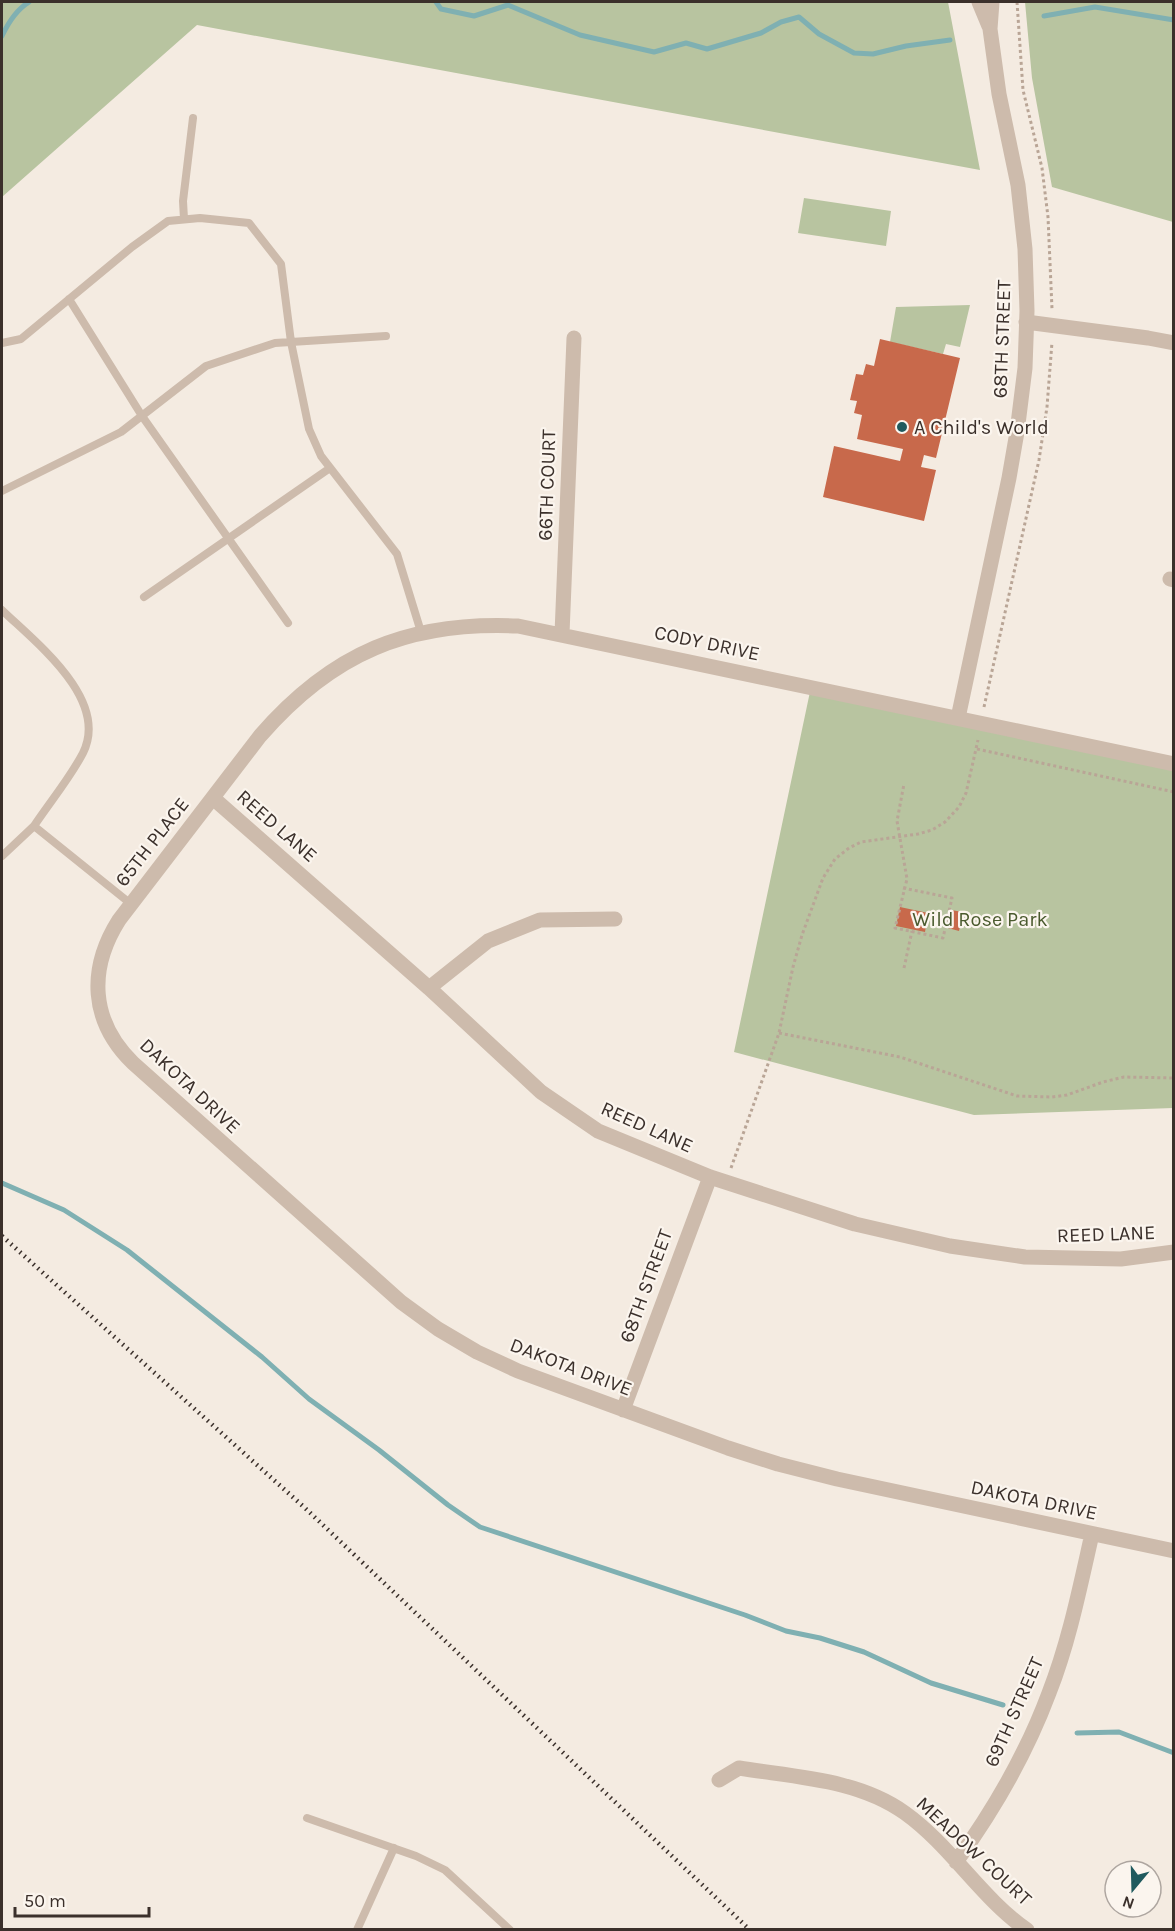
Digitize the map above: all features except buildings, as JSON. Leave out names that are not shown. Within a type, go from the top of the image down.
[{"type":"street","name":"68TH STREET","points":[[979,2],[990,29]]},
{"type":"street","name":"68TH STREET","points":[[958,718],[1017,432],[1024,368],[1025,249],[1018,185],[999,93],[990,29],[992,2]]},
{"type":"street","points":[[1026,322],[1173,343]]},
{"type":"street","name":"66TH COURT","points":[[561,633],[574,338]]},
{"type":"street","name":"CODY DRIVE","points":[[260,736],[304,691],[344,663],[375,647],[445,627],[486,624],[518,626],[561,633],[1173,764]]},
{"type":"street","name":"65TH PLACE","points":[[97,984],[100,961],[108,938],[131,904],[260,736]]},
{"type":"street","name":"REED LANE","points":[[213,798],[429,988],[540,1092],[598,1131],[710,1177],[855,1224],[950,1246],[1025,1257],[1121,1259],[1173,1252]]},
{"type":"street","points":[[429,988],[488,941],[540,920],[615,919]]},
{"type":"street","name":"DAKOTA DRIVE","points":[[97,984],[99,1004],[105,1024],[116,1044],[129,1060],[401,1302],[438,1329],[477,1352],[518,1371],[778,1464],[837,1479],[1173,1551]]},
{"type":"street","name":"68TH STREET","points":[[623,1410],[710,1177]]},
{"type":"street","name":"69TH STREET","points":[[956,1862],[994,1804],[1021,1754],[1049,1693],[1071,1621],[1092,1533]]},
{"type":"street","name":"MEADOW COURT","points":[[719,1780],[739,1768],[861,1790],[886,1802],[906,1814],[1005,1911],[1028,1929]]},
{"type":"lane","points":[[184,219],[183,201],[194,118]]},
{"type":"lane","points":[[2,343],[21,339],[132,246],[168,221],[200,218],[249,223],[281,264],[291,342],[309,429],[321,456],[397,554],[421,632]]},
{"type":"lane","points":[[69,299],[142,416],[288,623]]},
{"type":"lane","points":[[2,491],[121,432],[206,366],[275,343],[386,336]]},
{"type":"lane","points":[[144,597],[330,468]]},
{"type":"lane","points":[[2,610],[51,657],[71,682],[84,705],[89,730],[84,751],[34,826],[2,856]]},
{"type":"lane","points":[[34,826],[131,904]]},
{"type":"lane","points":[[307,1818],[424,1859],[445,1870],[510,1929]]},
{"type":"lane","points":[[357,1929],[394,1848]]},
{"type":"path","points":[[731,1168],[779,1033],[796,956],[808,916],[823,878],[835,859],[849,848],[861,843],[932,830],[945,822],[954,813],[966,793],[976,749],[1173,792]]},
{"type":"path","points":[[903,888],[952,898],[944,938],[894,927],[903,888],[907,879],[897,821],[904,784]]},
{"type":"path","points":[[904,968],[912,932]]},
{"type":"path","points":[[779,1033],[900,1057],[1017,1096],[1068,1095],[1124,1077],[1173,1078]]},
{"type":"green space","points":[[2,2],[948,2],[980,170],[197,25],[2,197]]},
{"type":"green space","points":[[1025,2],[1173,2],[1173,222],[1052,187],[1032,78]]},
{"type":"green space","points":[[804,198],[891,211],[886,246],[798,233]]},
{"type":"green space","points":[[970,305],[960,347],[946,344],[943,354],[890,342],[896,307]]},
{"type":"green space","name":"Wild Rose Park","points":[[811,687],[1173,764],[1173,1108],[974,1115],[734,1052]]},
{"type":"waterway","points":[[2,36],[13,17],[29,2]]},
{"type":"waterway","points":[[436,2],[441,9],[474,16],[508,5],[580,35],[654,52],[686,43],[707,49],[761,33],[781,22],[799,17],[819,34],[854,53],[873,54],[906,46],[950,40]]},
{"type":"waterway","points":[[1044,16],[1095,7],[1174,20]]},
{"type":"waterway","points":[[2,1183],[64,1210],[127,1250],[262,1357],[309,1399],[480,1527],[745,1615],[786,1631],[820,1638],[864,1652],[931,1683],[1003,1705]]},
{"type":"waterway","points":[[1077,1733],[1119,1732],[1174,1753]]},
{"type":"railway","points":[[2,1236],[305,1508],[750,1930]]},
{"type":"place","name":"A Child's World","points":[[902,427]]}]
